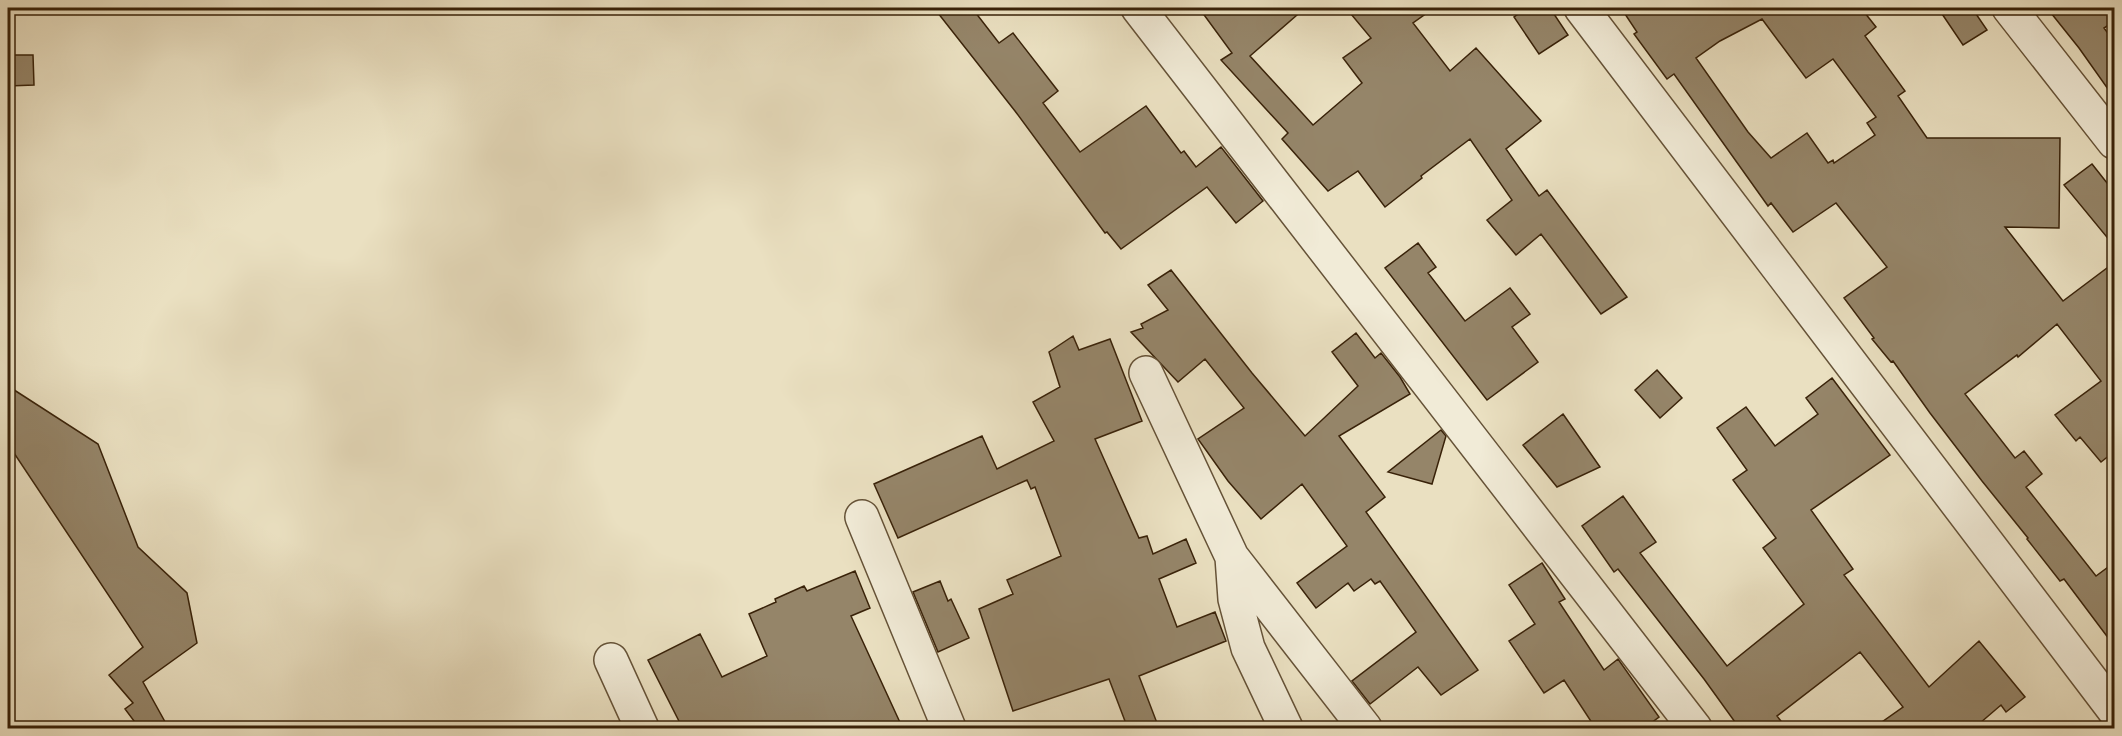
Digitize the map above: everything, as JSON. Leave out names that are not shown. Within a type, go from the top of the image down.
[{"type":"street","points":[[1138,8],[1695,729]]},
{"type":"street","points":[[1581,8],[2115,710]]},
{"type":"street","points":[[2009,8],[2115,142]]},
{"type":"street","points":[[1146,373],[1232,557],[1365,729]]},
{"type":"street","points":[[862,518],[949,729]]},
{"type":"street","points":[[1232,557],[1235,599],[1248,648],[1286,729]]},
{"type":"street","points":[[611,660],[642,729]]},
{"type":"building","points":[[934,8],[972,8],[999,43],[1013,33],[1058,91],[1043,103],[1080,152],[1146,106],[1181,153],[1184,151],[1196,167],[1221,147],[1263,201],[1236,223],[1207,187],[1121,249],[1107,232],[1105,233],[1015,111]]},
{"type":"building","points":[[1199,8],[1305,8],[1250,56],[1313,125],[1362,83],[1343,58],[1371,38],[1346,8],[1434,8],[1413,23],[1450,71],[1476,48],[1541,121],[1506,149],[1539,196],[1547,190],[1627,297],[1601,314],[1541,234],[1516,255],[1487,220],[1512,200],[1470,139],[1385,207],[1358,171],[1328,191],[1282,139],[1288,133],[1221,60],[1232,53]]},
{"type":"building","points":[[1527,8],[1550,8],[1568,35],[1539,54],[1514,17]]},
{"type":"building","points":[[1621,8],[1861,8],[1876,27],[1865,36],[1905,91],[1898,96],[1927,138],[2060,138],[2059,228],[2005,227],[2063,301],[2115,262],[2115,451],[2101,462],[2080,437],[2076,441],[2055,415],[2101,381],[2057,324],[2018,357],[2017,355],[1965,394],[2015,458],[2024,451],[2042,474],[2026,487],[2096,576],[2115,562],[2115,647],[2064,579],[2060,581],[2027,539],[1893,361],[1891,362],[1872,339],[1874,338],[1844,298],[1887,267],[1836,203],[1793,232],[1771,203],[1768,206],[1674,74],[1667,79],[1634,34],[1637,32]],"holes":[[[1762,19],[1806,78],[1833,59],[1876,117],[1867,123],[1875,135],[1834,163],[1833,160],[1828,163],[1807,133],[1771,158],[1748,132],[1696,58],[1720,41]]]},
{"type":"building","points":[[1938,8],[1972,8],[1987,30],[1963,45]]},
{"type":"building","points":[[2047,8],[2115,8],[2115,21],[2104,28],[2115,43],[2115,99],[2079,48]]},
{"type":"building","points":[[8,55],[33,55],[34,85],[8,86]]},
{"type":"building","points":[[2092,164],[2115,193],[2115,247],[2064,185]]},
{"type":"building","points":[[1418,243],[1436,267],[1428,273],[1465,321],[1510,288],[1530,314],[1512,327],[1538,362],[1487,400],[1385,268]]},
{"type":"building","points":[[1171,270],[1305,436],[1358,386],[1332,352],[1356,333],[1375,358],[1381,353],[1400,377],[1410,394],[1339,436],[1385,497],[1366,512],[1478,670],[1441,695],[1418,667],[1370,704],[1352,681],[1416,632],[1380,581],[1375,584],[1371,579],[1354,591],[1348,583],[1316,608],[1297,583],[1347,546],[1302,484],[1261,519],[1228,481],[1198,439],[1244,408],[1205,359],[1178,382],[1131,332],[1143,328],[1141,324],[1168,310],[1148,285]]},
{"type":"building","points":[[1073,336],[1079,350],[1110,339],[1142,421],[1095,439],[1139,538],[1147,536],[1153,554],[1186,539],[1196,563],[1159,579],[1177,627],[1215,612],[1226,641],[1139,676],[1157,723],[1144,729],[1128,729],[1109,679],[1013,711],[979,609],[1013,594],[1007,580],[1061,556],[1035,487],[1031,489],[1027,480],[898,538],[874,484],[982,436],[997,469],[1054,441],[1033,402],[1060,387],[1049,352]]},
{"type":"building","points":[[1657,370],[1682,398],[1660,418],[1635,390]]},
{"type":"building","points":[[1832,378],[1890,455],[1811,510],[1853,569],[1844,575],[1929,687],[1979,641],[2025,697],[2006,712],[2001,705],[1973,729],[1872,729],[1903,707],[1860,652],[1777,716],[1787,729],[1740,729],[1618,569],[1614,572],[1582,526],[1623,496],[1656,542],[1640,553],[1727,666],[1804,604],[1763,548],[1776,538],[1733,480],[1747,470],[1717,428],[1746,407],[1775,446],[1818,414],[1806,398]]},
{"type":"building","points":[[8,386],[98,444],[138,547],[187,593],[197,643],[143,682],[169,729],[140,729],[125,709],[133,703],[109,675],[143,647],[8,444]]},
{"type":"building","points":[[1563,414],[1600,467],[1557,487],[1523,445]]},
{"type":"building","points":[[1441,430],[1446,436],[1432,484],[1388,472]]},
{"type":"building","points":[[1542,563],[1565,599],[1559,602],[1604,670],[1618,659],[1659,717],[1643,729],[1596,729],[1564,680],[1544,693],[1509,641],[1535,624],[1509,585]]},
{"type":"building","points":[[855,571],[870,608],[851,616],[903,729],[683,729],[648,660],[700,634],[722,677],[767,656],[749,614],[804,586],[807,591]]},
{"type":"building","points":[[940,581],[948,601],[951,599],[969,638],[938,652],[913,592]]}]
